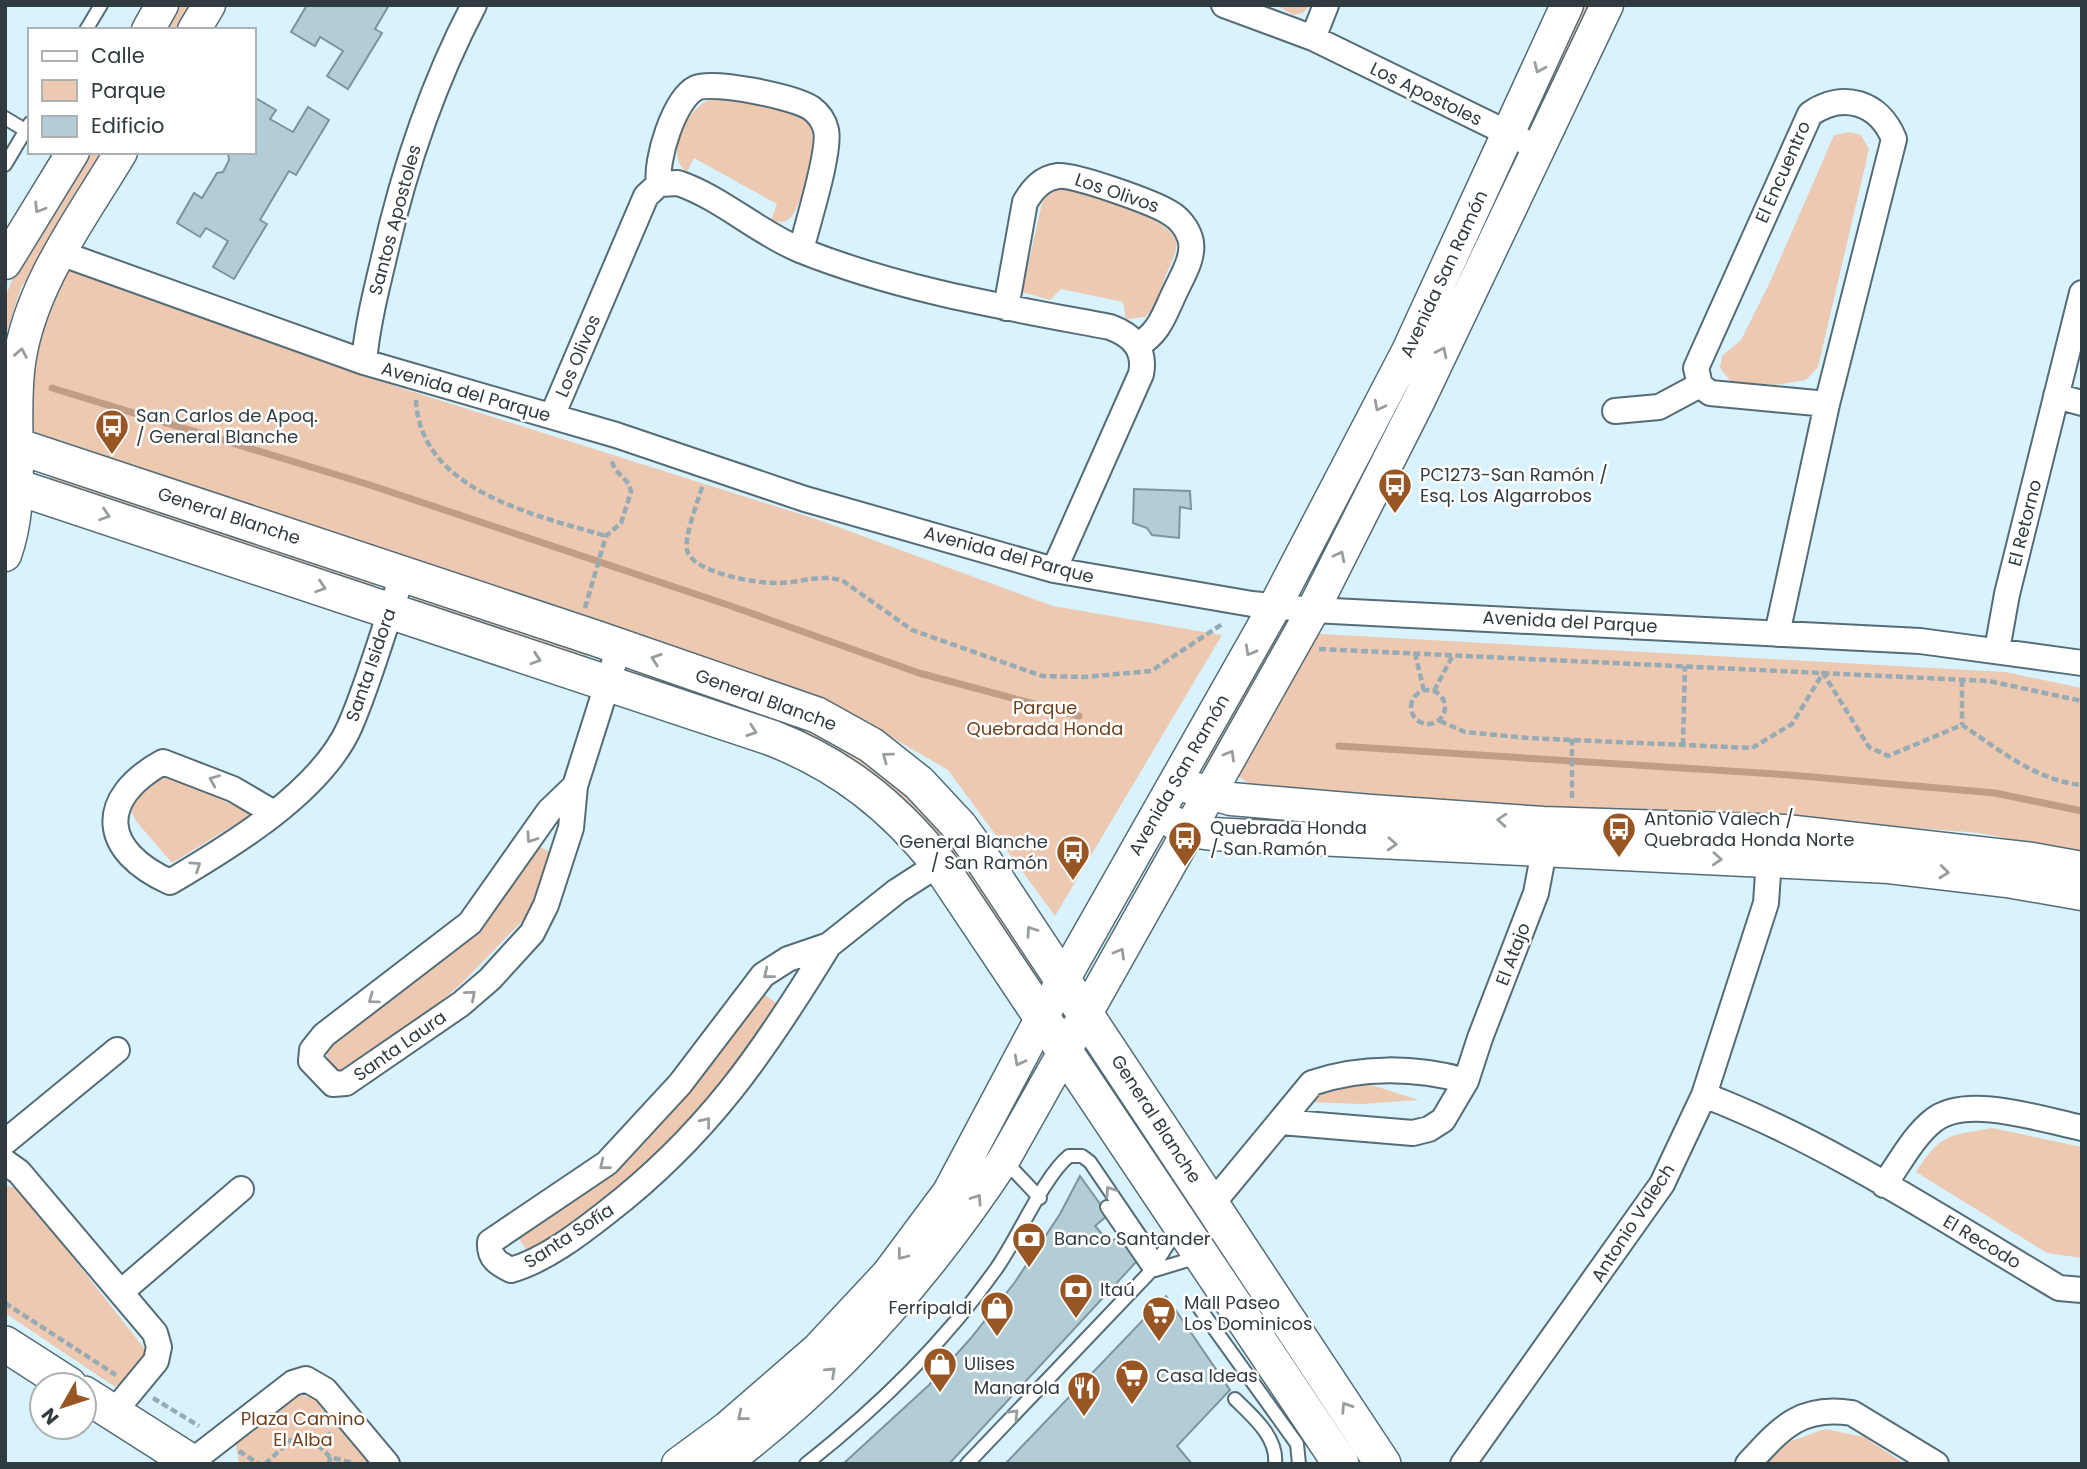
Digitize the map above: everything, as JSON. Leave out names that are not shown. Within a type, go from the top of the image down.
[{"type":"main road","name":"General Blanche","points":[[11,444],[817,715],[862,740],[895,763],[919,782],[960,827],[1064,979],[1383,1464]]},
{"type":"main road","name":"General Blanche","points":[[11,485],[772,738],[819,758],[869,791],[895,813],[939,864],[1203,1256],[1307,1437],[1341,1464]]},
{"type":"main road","points":[[5,1345],[47,1371]]},
{"type":"main road","points":[[98,1396],[123,1399],[193,1463]]},
{"type":"street","points":[[149,28],[162,5]]},
{"type":"street","points":[[195,28],[209,5]]},
{"type":"street","name":"Santos Apostoles","points":[[364,362],[366,335],[398,195],[420,127],[450,50],[474,5]]},
{"type":"street","points":[[1313,38],[1326,5]]},
{"type":"street","name":"Avenida San Ramón","points":[[678,1464],[774,1390],[818,1349],[888,1274],[949,1192],[1042,1017],[1176,782],[1264,605],[1408,351],[1567,5]]},
{"type":"street","name":"Avenida San Ramón","points":[[723,1464],[792,1408],[878,1324],[945,1244],[1004,1159],[1313,610],[1540,149],[1607,5]]},
{"type":"street","name":"Los Apostoles","points":[[1238,7],[1313,38],[1540,149]]},
{"type":"street","points":[[802,250],[827,140],[818,115],[794,100],[710,85],[695,89],[678,106],[659,159],[659,184],[671,181],[687,186],[802,250],[911,287],[1110,327],[1125,333],[1138,345],[1143,359],[1141,374],[1054,570]]},
{"type":"street","name":"El Encuentro","points":[[1700,384],[1696,368],[1698,360],[1810,114],[1832,102],[1856,102],[1876,112],[1894,139],[1827,404],[1779,612],[1777,634]]},
{"type":"street","points":[[5,263],[69,154]]},
{"type":"street","points":[[5,555],[18,365],[32,304],[120,154]]},
{"type":"street","name":"Los Olivos","points":[[1006,308],[1026,202],[1034,188],[1047,178],[1073,176],[1168,212],[1184,225],[1191,240],[1190,257],[1161,323],[1151,337],[1138,345]]},
{"type":"street","name":"Los Olivos","points":[[552,416],[643,201],[659,184]]},
{"type":"street","name":"Avenida del Parque","points":[[60,253],[417,379],[616,435],[805,499],[1054,570],[1264,605],[1313,610],[1908,640],[2082,663]]},
{"type":"street","name":"El Retorno","points":[[1997,650],[2007,594],[2082,293]]},
{"type":"street","points":[[1615,411],[1659,407],[1700,384],[1710,393],[1827,404]]},
{"type":"street","points":[[2056,396],[2082,403]]},
{"type":"street","name":"Santa Isidora","points":[[274,813],[233,789],[163,762],[141,774],[117,801],[114,818],[118,834],[132,855],[150,873],[170,882],[274,813],[297,795],[322,770],[349,728],[402,574]]},
{"type":"street","name":"Santa Laura","points":[[575,786],[549,811],[470,923],[324,1035],[312,1050],[311,1061],[333,1084],[346,1083],[461,1004],[490,979],[532,933],[546,905],[571,828],[575,786],[619,647]]},
{"type":"street","points":[[1176,782],[1207,795],[1358,810],[1544,837],[1769,861],[1948,873],[2082,894]]},
{"type":"street","points":[[1157,814],[1189,831],[1544,837],[1771,830],[1880,840],[2082,868]]},
{"type":"street","name":"Antonio Valech","points":[[1462,1464],[1662,1184],[1704,1095],[1766,903],[1771,830]]},
{"type":"street","name":"El Atajo","points":[[1281,1122],[1413,1133],[1429,1129],[1443,1120],[1466,1081],[1536,893],[1544,837]]},
{"type":"street","name":"Santa Sofía","points":[[829,945],[782,1022],[741,1081],[692,1139],[639,1188],[586,1228],[526,1266],[511,1270],[496,1263],[490,1252],[490,1242],[607,1163],[642,1129],[763,975],[788,959],[829,945],[897,891],[939,864]]},
{"type":"street","points":[[5,1142],[117,1050]]},
{"type":"street","points":[[1212,1204],[1312,1083],[1336,1074],[1369,1070],[1442,1074],[1466,1081]]},
{"type":"street","name":"El Recodo","points":[[1704,1095],[1747,1112],[1884,1185],[2059,1288],[2082,1290]]},
{"type":"street","points":[[1884,1185],[1925,1128],[1955,1109],[1977,1108],[2082,1128]]},
{"type":"street","points":[[642,1129],[671,1158]]},
{"type":"street","points":[[5,1162],[19,1172],[155,1333],[159,1347],[156,1361],[123,1399]]},
{"type":"street","points":[[121,1292],[241,1189]]},
{"type":"street","points":[[193,1463],[219,1438],[293,1383],[306,1379],[324,1390],[387,1464]]},
{"type":"street","points":[[1748,1464],[1792,1421],[1820,1411],[1852,1413],[1936,1464]]},
{"type":"lane","points":[[87,28],[101,5]]},
{"type":"lane","points":[[5,118],[28,129],[5,165]]},
{"type":"lane","points":[[806,1464],[857,1423],[938,1342],[997,1268],[1063,1161],[1076,1154],[1082,1156],[1157,1266]]},
{"type":"lane","points":[[1004,1159],[1040,1198]]},
{"type":"lane","points":[[1107,1207],[1157,1266]]},
{"type":"lane","points":[[967,1464],[1157,1266],[1181,1223]]},
{"type":"lane","points":[[1157,1266],[1203,1256]]},
{"type":"lane","points":[[1198,1306],[1269,1404],[1307,1437],[1299,1464]]},
{"type":"lane","points":[[1235,1399],[1253,1418],[1275,1451],[1275,1464]]},
{"type":"lane","points":[[1253,1418],[1269,1404]]},
{"type":"path","points":[[417,379],[415,402],[425,438],[439,460],[461,479],[543,517],[606,536]]},
{"type":"path","points":[[593,576],[606,536],[623,520],[631,492],[629,484],[610,458],[616,435]]},
{"type":"path","points":[[708,466],[687,544],[691,559],[701,567],[759,583],[831,577],[843,581],[912,631],[1042,676],[1084,677],[1151,671],[1264,605]]},
{"type":"path","points":[[1318,649],[1989,681],[2082,701]]},
{"type":"path","points":[[1415,653],[1424,691]]},
{"type":"path","points":[[1434,691],[1454,655]]},
{"type":"path","points":[[1683,745],[1685,666]]},
{"type":"path","points":[[1440,720],[1446,705],[1444,699],[1434,691],[1424,691],[1412,703],[1413,715],[1421,723],[1440,720],[1465,732],[1752,748],[1793,724],[1822,673]]},
{"type":"path","points":[[1822,673],[1869,747],[1888,756],[1962,724]]},
{"type":"path","points":[[1962,680],[1962,724]]},
{"type":"path","points":[[1962,724],[2010,758],[2062,783],[2082,785]]},
{"type":"path","points":[[1572,739],[1572,806]]},
{"type":"path","points":[[5,1303],[123,1399],[219,1438]]},
{"type":"path","points":[[265,1464],[291,1440],[317,1444],[330,1457],[354,1464]]},
{"type":"path","points":[[329,1464],[330,1457]]},
{"type":"green space","points":[[181,5],[196,5],[182,28],[167,28]]},
{"type":"green space","points":[[1277,5],[1310,5],[1303,13],[1293,15]]},
{"type":"green space","points":[[1580,5],[1593,5],[1535,131],[1529,129]]},
{"type":"green space","points":[[716,97],[779,109],[802,118],[809,124],[813,143],[809,171],[796,210],[786,221],[771,220],[777,204],[694,158],[687,172],[680,164],[677,153],[682,130],[697,108]]},
{"type":"green space","points":[[1850,132],[1861,135],[1869,149],[1818,367],[1806,380],[1775,385],[1731,382],[1720,368],[1722,356],[1741,340],[1770,282],[1834,135]]},
{"type":"green space","points":[[89,154],[105,154],[21,288],[5,338],[5,298],[15,273]]},
{"type":"green space","points":[[1062,188],[1116,203],[1147,216],[1171,232],[1176,241],[1175,253],[1156,302],[1145,317],[1126,319],[1123,302],[1061,289],[1050,300],[1022,292],[1042,203],[1049,194]]},
{"type":"green space","name":"Parque Quebrada Honda","points":[[57,262],[360,375],[819,520],[1053,606],[1222,635],[1055,916],[948,770],[826,699],[32,431],[17,382]]},
{"type":"green space","points":[[52,470],[377,582],[374,588],[49,482]]},
{"type":"green space","points":[[416,594],[588,651],[586,659],[409,601]]},
{"type":"green space","points":[[1304,633],[2005,672],[2082,688],[2082,852],[1979,833],[1843,822],[1264,794],[1234,773]]},
{"type":"green space","points":[[1275,635],[1281,638],[1207,767],[1203,764]]},
{"type":"green space","points":[[636,668],[825,734],[869,759],[935,816],[1046,984],[1040,983],[966,874],[928,826],[889,786],[845,757],[632,674]]},
{"type":"green space","points":[[155,769],[252,814],[172,863],[136,821],[127,803]]},
{"type":"green space","points":[[533,844],[550,852],[549,874],[524,919],[463,982],[403,1035],[337,1073],[323,1049],[475,929]]},
{"type":"green space","points":[[764,994],[779,1005],[775,1023],[634,1183],[531,1257],[515,1233],[615,1166],[689,1093]]},
{"type":"green space","points":[[1362,1082],[1419,1100],[1362,1104],[1307,1102],[1315,1091]]},
{"type":"green space","points":[[1992,1128],[2082,1147],[2082,1258],[2047,1253],[1916,1172],[1932,1150],[1947,1138]]},
{"type":"green space","points":[[5,1185],[19,1189],[151,1357],[115,1387],[98,1376],[98,1371],[91,1371],[5,1313]]},
{"type":"green space","name":"Plaza Camino El Alba","points":[[292,1394],[322,1399],[378,1464],[239,1463],[235,1440]]},
{"type":"green space","points":[[1825,1429],[1864,1437],[1905,1464],[1767,1464],[1786,1443]]},
{"type":"building","points":[[307,5],[389,5],[375,29],[382,33],[348,89],[327,76],[343,51],[320,37],[315,46],[291,32]]},
{"type":"building","points":[[256,98],[276,110],[270,119],[293,132],[308,107],[329,120],[296,175],[289,171],[260,220],[267,224],[234,279],[213,267],[228,241],[206,228],[200,237],[177,223],[194,193],[202,198],[217,173],[223,172],[229,160],[228,154],[256,154]]},
{"type":"building","points":[[1134,489],[1190,491],[1191,509],[1180,507],[1179,538],[1152,535],[1147,528],[1133,523]]},
{"type":"building","points":[[1080,1176],[1108,1215],[1095,1226],[1110,1243],[1119,1236],[1137,1261],[949,1464],[843,1464],[929,1385],[971,1338],[1015,1282],[1060,1214]]},
{"type":"building","name":"Mall Paseo Los Dominicos","points":[[1166,1296],[1230,1390],[1177,1446],[1192,1464],[1005,1464]]},
{"type":"waterway","points":[[52,388],[370,485],[728,605],[919,673],[1079,716]]},
{"type":"waterway","points":[[1339,746],[1790,775],[1995,793],[2082,811]]},
{"type":"place","name":"San Carlos de Apoq. / General Blanche","points":[[112,456]]},
{"type":"place","name":"PC1273-San Ramón / Esq. Los Algarrobos","points":[[1395,515]]},
{"type":"place","name":"Antonio Valech / Quebrada Honda Norte","points":[[1619,859]]},
{"type":"place","name":"Quebrada Honda / San Ramón","points":[[1185,868]]},
{"type":"place","name":"General Blanche / San Ramón","points":[[1073,882]]},
{"type":"place","name":"Banco Santander","points":[[1029,1269]]},
{"type":"place","name":"Itaú","points":[[1076,1320]]},
{"type":"place","name":"Ferripaldi","points":[[997,1338]]},
{"type":"place","name":"Mall Paseo Los Dominicos","points":[[1159,1343]]},
{"type":"place","name":"Ulises","points":[[940,1394]]},
{"type":"place","name":"Casa Ideas","points":[[1132,1406]]},
{"type":"place","name":"Manarola","points":[[1084,1418]]}]
